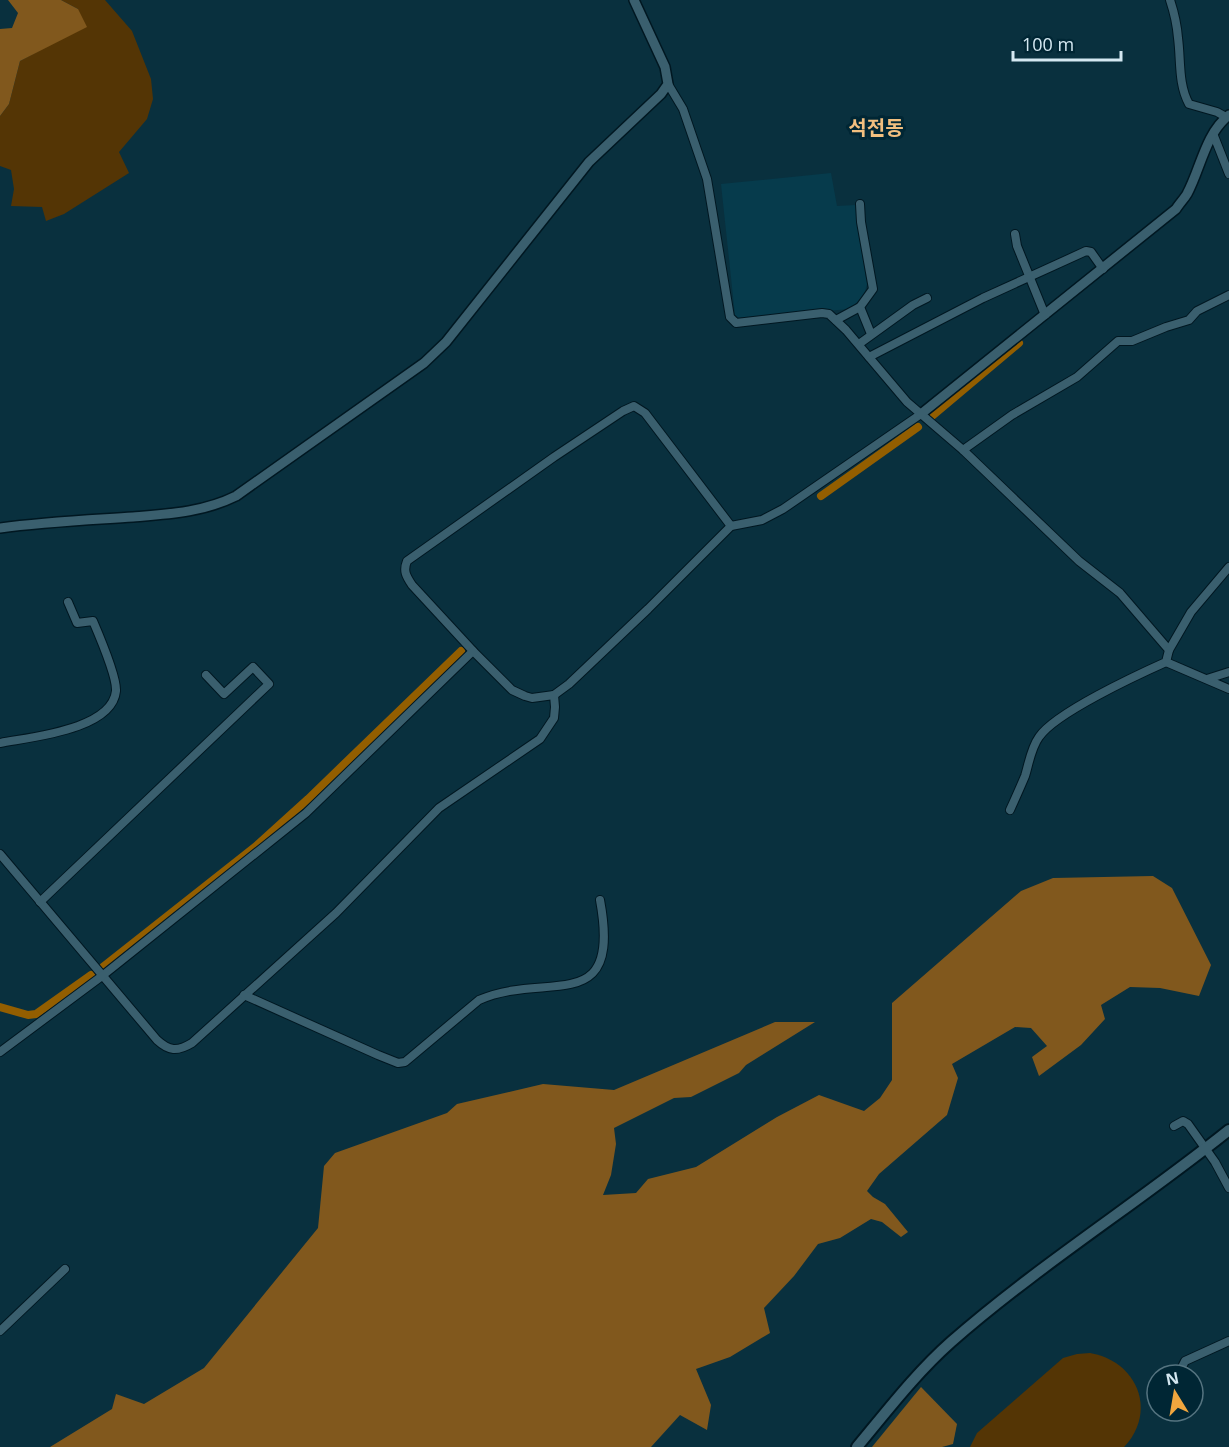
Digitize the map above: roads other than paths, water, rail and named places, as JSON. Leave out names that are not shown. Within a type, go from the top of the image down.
[{"type":"main road","points":[[858,1447],[903,1391],[950,1342],[1073,1245],[1229,1130]]},
{"type":"street","points":[[634,0],[665,67],[668,84],[683,109],[707,179],[730,317],[736,323],[829,314],[858,344],[907,402],[963,450],[1079,561],[1120,593],[1169,650]]},
{"type":"street","points":[[731,526],[645,413],[634,406],[554,456],[407,561],[404,568],[412,585],[512,690],[532,698],[554,696],[648,609],[731,526],[762,520],[783,509],[921,414],[1176,209],[1187,193],[1203,152],[1228,116],[1189,104],[1186,99],[1179,65],[1177,30],[1170,0]]},
{"type":"street","points":[[0,528],[203,510],[236,496],[434,355],[589,162],[668,84]]},
{"type":"street","points":[[1214,136],[1229,174]]},
{"type":"street","points":[[836,320],[860,307],[873,289],[860,204]]},
{"type":"street","points":[[1015,234],[1017,246],[1046,315]]},
{"type":"street","points":[[869,357],[983,298],[1086,251],[1091,252],[1103,268]]},
{"type":"street","points":[[963,450],[1012,415],[1077,377],[1118,340],[1132,341],[1166,327],[1172,327],[1189,320],[1197,311],[1229,295]]},
{"type":"street","points":[[858,344],[913,305],[927,298]]},
{"type":"street","points":[[860,307],[871,334]]},
{"type":"street","points":[[1166,662],[1169,650],[1191,612],[1229,567]]},
{"type":"street","points":[[0,742],[67,730],[95,718],[113,702],[116,685],[96,627],[93,621],[77,623],[68,602]]},
{"type":"street","points":[[0,1052],[102,976],[306,813],[473,651]]},
{"type":"street","points":[[1010,810],[1037,740],[1052,723],[1166,662],[1229,689]]},
{"type":"street","points":[[40,902],[269,684],[253,668],[224,694],[206,675]]},
{"type":"street","points":[[1207,679],[1229,672]]},
{"type":"street","points":[[0,854],[157,1040],[167,1049],[183,1048],[192,1043],[336,913],[439,808],[540,739],[554,718],[554,696]]},
{"type":"street","points":[[244,995],[378,1055],[398,1063],[405,1062],[479,1000],[493,994],[574,984],[593,974],[601,960],[604,941],[604,921],[600,900]]},
{"type":"street","points":[[1174,1126],[1183,1121],[1188,1124],[1206,1148],[1229,1188]]},
{"type":"street","points":[[0,1332],[64,1269]]},
{"type":"street","points":[[1184,1363],[1229,1341]]},
{"type":"waterway","points":[[931,417],[1019,343]]},
{"type":"waterway","points":[[821,496],[918,427]]},
{"type":"waterway","points":[[103,967],[255,847],[461,651]]},
{"type":"waterway","points":[[0,1007],[28,1015],[36,1014],[91,975]]},
{"type":"district","name":"석전동","points":[[876,128]]}]
